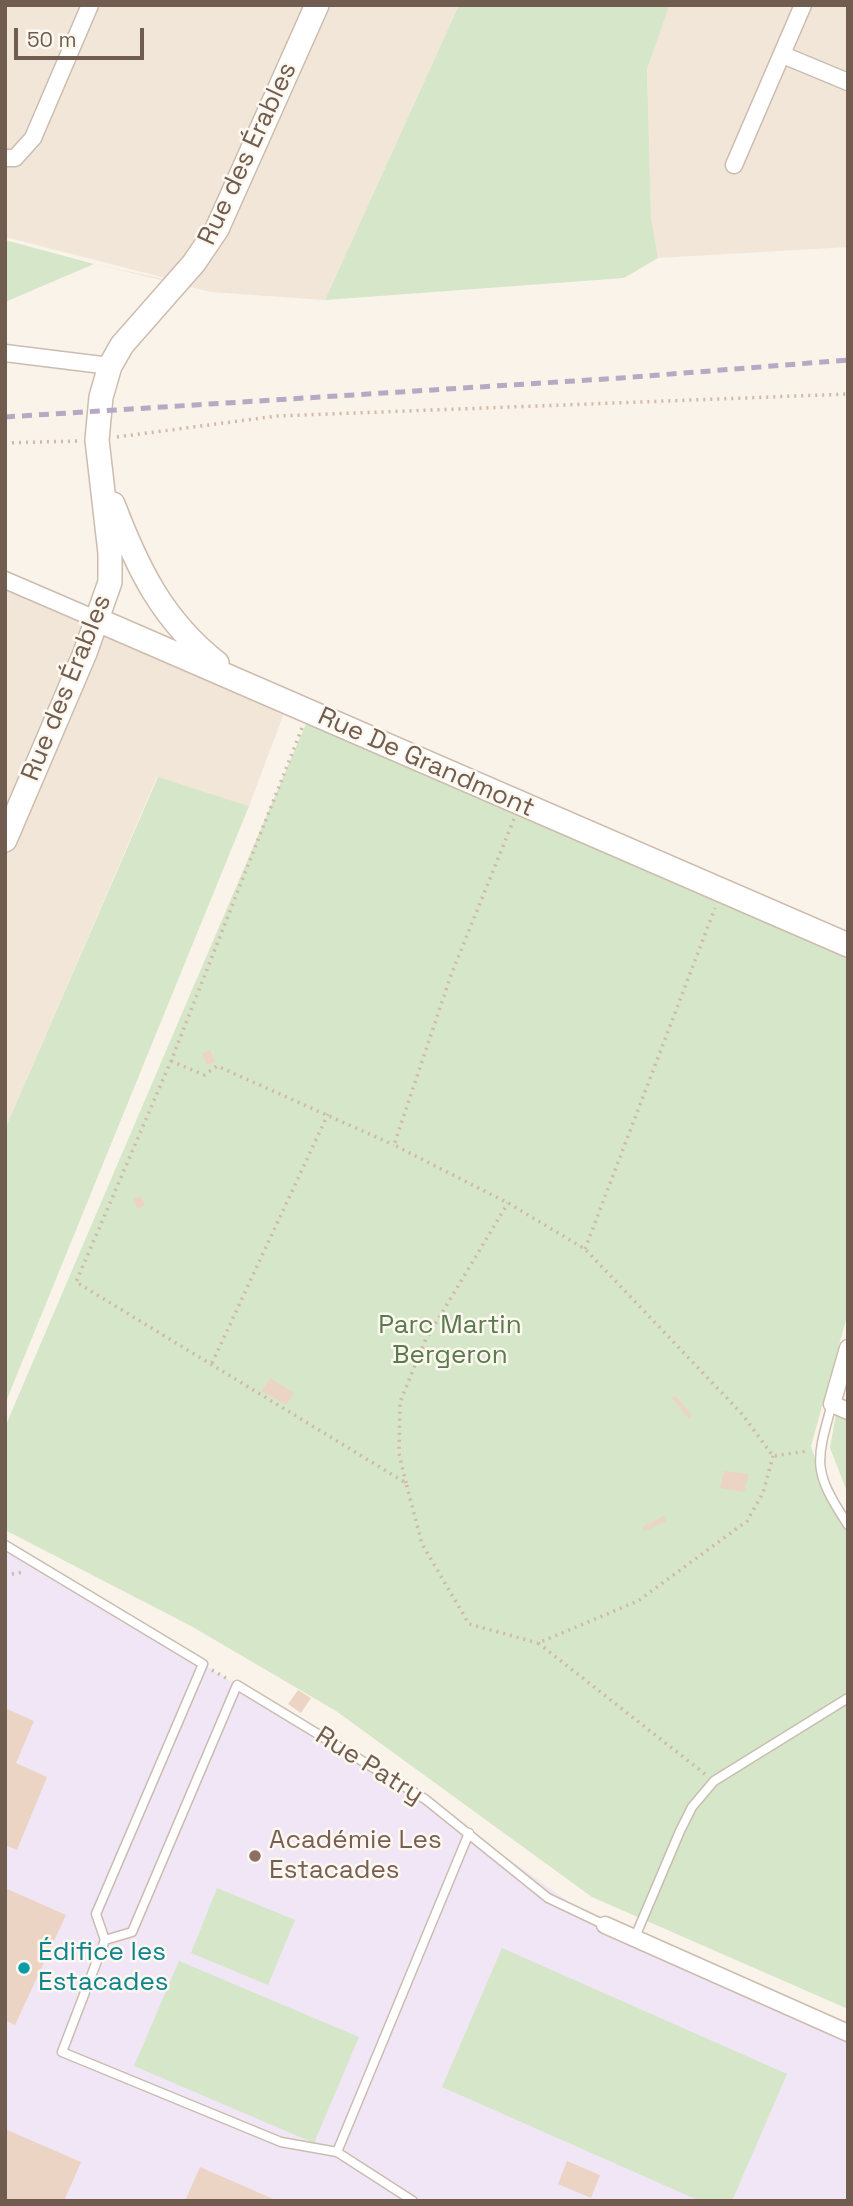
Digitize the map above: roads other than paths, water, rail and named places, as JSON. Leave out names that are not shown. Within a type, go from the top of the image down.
[{"type":"street","points":[[5,158],[15,158],[33,138],[90,5]]},
{"type":"street","name":"Rue des Érables","points":[[5,840],[12,806],[98,620],[110,576],[97,440],[101,397],[110,366],[128,338],[194,264],[217,229],[317,5]]},
{"type":"street","points":[[734,165],[803,5]]},
{"type":"street","points":[[783,55],[848,82]]},
{"type":"street","points":[[5,353],[110,366]]},
{"type":"street","points":[[99,466],[140,571],[158,602],[196,646],[241,682]]},
{"type":"street","name":"Rue De Grandmont","points":[[5,580],[848,945]]},
{"type":"street","points":[[848,1348],[832,1404],[848,1411]]},
{"type":"street","name":"Rue Patry","points":[[605,1925],[848,2033]]},
{"type":"lane","points":[[832,1404],[820,1450],[822,1481],[848,1525]]},
{"type":"lane","points":[[5,1545],[203,1664],[96,1914],[105,1940],[62,2052],[281,2142],[337,2152],[413,2201]]},
{"type":"lane","name":"Rue Patry","points":[[105,1940],[132,1932],[237,1685],[425,1799],[548,1898],[605,1925]]},
{"type":"lane","points":[[635,1937],[692,1807],[714,1781],[848,1698]]},
{"type":"lane","points":[[337,2152],[468,1833]]},
{"type":"railway","points":[[5,417],[621,378],[848,360]]},
{"type":"place","name":"Académie Les Estacades","points":[[255,1856]]},
{"type":"place","name":"Édifice les Estacades","points":[[24,1968]]},
{"type":"park label","name":"Parc Martin Bergeron","points":[[450,1341]]}]
